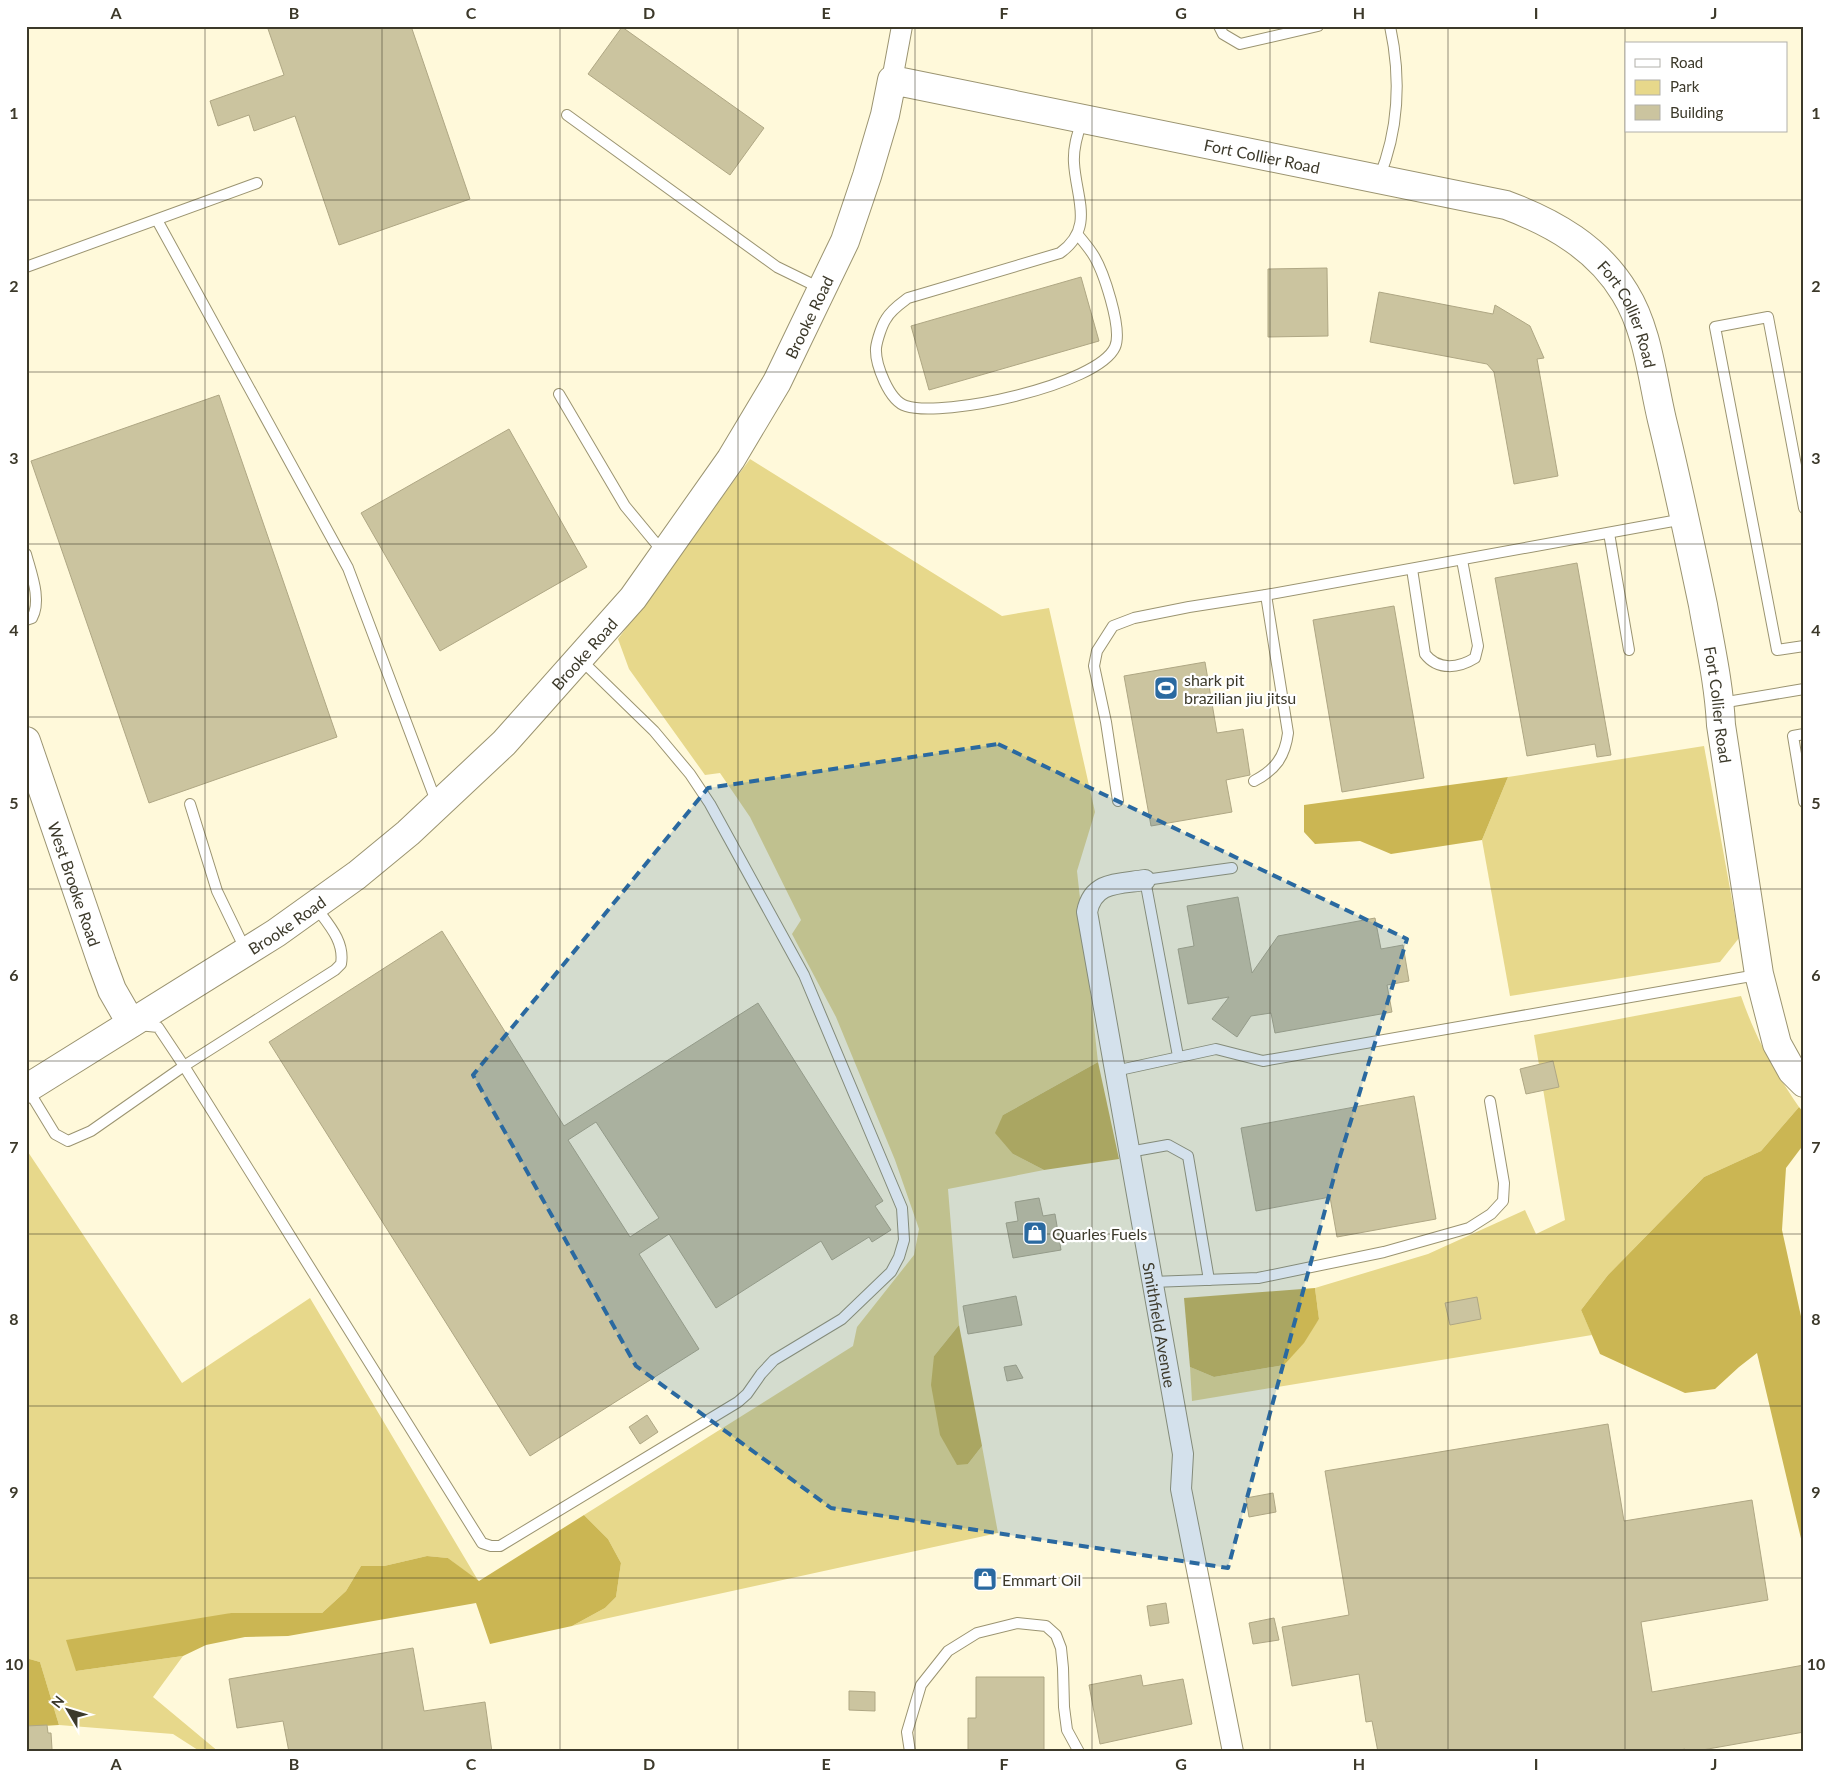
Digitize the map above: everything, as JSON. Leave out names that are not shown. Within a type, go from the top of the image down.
[{"type":"street","name":"Brooke Road","points":[[27,1088],[246,952],[315,905],[408,833],[504,743],[633,598],[731,459],[772,390],[823,290],[845,241],[867,176],[885,115],[902,26]]},
{"type":"street","name":"Fort Collier Road","points":[[892,80],[1083,117],[1506,205],[1540,218],[1566,233],[1590,252],[1611,273],[1640,320],[1686,519],[1720,704],[1721,725],[1758,974],[1777,1044],[1792,1071],[1804,1083]]},
{"type":"street","name":"West Brooke Road","points":[[26,741],[112,990],[131,1023]]},
{"type":"street","name":"Smithfield Avenue","points":[[1145,880],[1105,887],[1095,892],[1089,901],[1087,912],[1183,1454],[1181,1489],[1233,1752]]},
{"type":"lane","points":[[1219,26],[1223,34],[1240,44],[1318,26]]},
{"type":"lane","points":[[1379,178],[1392,136],[1396,104],[1397,78],[1390,26]]},
{"type":"lane","points":[[566,115],[777,267],[823,290]]},
{"type":"lane","points":[[1078,235],[1093,254],[1112,304],[1118,331],[1115,347],[1102,364],[1073,379],[1013,396],[959,407],[918,408],[904,406],[894,396],[885,385],[876,348],[885,319],[895,308],[908,298],[1060,253],[1071,246],[1078,235],[1082,223],[1074,162],[1075,142],[1083,117]]},
{"type":"lane","points":[[26,267],[257,183]]},
{"type":"lane","points":[[157,220],[348,568],[437,804]]},
{"type":"lane","points":[[1804,508],[1768,318],[1715,328],[1777,650],[1804,646]]},
{"type":"lane","points":[[559,394],[625,506],[665,555]]},
{"type":"lane","points":[[1118,801],[1106,722],[1094,666],[1097,651],[1113,626],[1134,618],[1686,519]]},
{"type":"lane","points":[[1609,533],[1629,650]]},
{"type":"lane","points":[[26,554],[33,580],[36,610],[32,618],[26,620]]},
{"type":"lane","points":[[1412,569],[1425,654],[1431,662],[1446,667],[1466,664],[1476,658],[1478,646],[1462,560]]},
{"type":"lane","points":[[1254,781],[1268,774],[1280,761],[1286,748],[1288,733],[1266,595]]},
{"type":"lane","points":[[131,1023],[158,1028],[184,1066],[477,1538],[491,1546],[500,1546],[738,1402],[747,1394],[774,1360],[842,1319],[891,1272],[899,1257],[904,1240],[902,1208],[804,974],[710,804],[690,774],[654,731],[579,658]]},
{"type":"lane","points":[[1720,704],[1804,689]]},
{"type":"lane","points":[[1804,734],[1793,736],[1804,802]]},
{"type":"lane","points":[[190,804],[217,891],[246,952]]},
{"type":"lane","points":[[1178,1056],[1145,880],[1232,868]]},
{"type":"lane","points":[[27,1088],[55,1134],[68,1141],[91,1131],[184,1066],[335,970],[341,964],[342,955],[337,937],[315,905]]},
{"type":"lane","points":[[1115,1071],[1216,1049],[1263,1060],[1758,974]]},
{"type":"lane","points":[[1152,1282],[1268,1276],[1384,1252],[1469,1228],[1491,1214],[1503,1201],[1504,1183],[1490,1101]]},
{"type":"lane","points":[[1129,1152],[1168,1146],[1188,1156],[1209,1280]]},
{"type":"lane","points":[[910,1752],[907,1732],[920,1685],[948,1651],[976,1633],[1017,1623],[1046,1626],[1056,1635],[1061,1648],[1067,1730],[1079,1752]]},
{"type":"highlighted area","points":[[998,744],[1407,939],[1337,1166],[1228,1568],[831,1508],[636,1366],[473,1075],[708,788]]},
{"type":"green space","points":[[750,459],[1002,616],[1049,608],[1095,812],[1077,871],[1098,1062],[1003,1115],[1013,1154],[1044,1170],[948,1189],[959,1325],[934,1356],[968,1464],[982,1446],[998,1533],[572,1626],[605,1608],[616,1597],[621,1563],[608,1539],[584,1515],[853,1346],[857,1327],[914,1255],[919,1229],[895,1160],[836,1017],[792,934],[801,920],[750,817],[720,773],[705,775],[629,669],[618,639]]},
{"type":"green space","points":[[1704,746],[1739,938],[1720,962],[1510,996],[1482,840],[1508,777]]},
{"type":"green space","points":[[1741,996],[1766,1053],[1799,1107],[1761,1151],[1704,1177],[1608,1275],[1581,1310],[1592,1335],[1192,1401],[1190,1367],[1214,1377],[1284,1365],[1319,1319],[1315,1288],[1428,1254],[1525,1210],[1536,1234],[1565,1220],[1534,1035]]},
{"type":"green space","points":[[26,1149],[182,1383],[310,1298],[479,1582],[448,1558],[427,1556],[384,1566],[361,1566],[346,1591],[322,1613],[231,1613],[76,1671],[183,1656],[153,1697],[219,1752],[201,1752],[173,1734],[59,1725],[40,1662],[26,1658]]},
{"type":"shaded area","points":[[1508,777],[1482,840],[1391,854],[1360,841],[1315,844],[1304,832],[1304,805]]},
{"type":"shaded area","points":[[1098,1062],[1119,1159],[1044,1170],[1013,1154],[995,1133],[1003,1115]]},
{"type":"shaded area","points":[[1799,1107],[1804,1113],[1804,1144],[1786,1168],[1782,1230],[1804,1330],[1803,1547],[1757,1353],[1715,1389],[1685,1393],[1600,1354],[1581,1310],[1608,1275],[1704,1177],[1761,1151]]},
{"type":"shaded area","points":[[1315,1288],[1319,1319],[1304,1343],[1284,1365],[1214,1377],[1190,1367],[1184,1298]]},
{"type":"shaded area","points":[[959,1325],[982,1446],[968,1464],[957,1465],[940,1435],[931,1385],[934,1356]]},
{"type":"shaded area","points":[[584,1515],[608,1539],[621,1563],[616,1597],[605,1608],[572,1626],[490,1644],[476,1603],[288,1636],[245,1637],[206,1645],[183,1656],[76,1671],[66,1640],[231,1613],[322,1613],[346,1591],[361,1566],[384,1566],[427,1556],[448,1558],[479,1581]]},
{"type":"shaded area","points":[[26,1658],[40,1662],[59,1725],[26,1727]]},
{"type":"building","points":[[267,26],[411,26],[470,199],[339,245],[295,116],[254,131],[249,115],[218,126],[210,101],[284,75]]},
{"type":"building","points":[[622,27],[764,128],[730,175],[588,74]]},
{"type":"building","points":[[1327,268],[1328,336],[1268,337],[1268,269]]},
{"type":"building","points":[[1081,277],[1099,341],[929,390],[911,326]]},
{"type":"building","points":[[1379,292],[1493,314],[1495,305],[1530,326],[1544,358],[1537,359],[1558,476],[1514,484],[1494,372],[1487,364],[1370,342]]},
{"type":"building","points":[[219,395],[337,737],[149,803],[31,461]]},
{"type":"building","points":[[509,429],[587,567],[440,651],[361,513]]},
{"type":"building","points":[[1577,563],[1611,755],[1597,757],[1595,744],[1527,756],[1495,578]]},
{"type":"building","points":[[1394,606],[1424,778],[1342,792],[1313,620]]},
{"type":"building","points":[[1205,662],[1217,733],[1243,729],[1250,775],[1226,780],[1232,812],[1151,826],[1124,676]]},
{"type":"building","points":[[1238,897],[1252,973],[1278,936],[1375,918],[1381,949],[1403,945],[1409,981],[1387,985],[1392,1012],[1275,1033],[1271,1013],[1251,1016],[1237,1037],[1212,1019],[1229,997],[1188,1004],[1178,949],[1194,946],[1187,906]]},
{"type":"building","points":[[442,931],[564,1126],[758,1003],[883,1201],[875,1206],[891,1230],[872,1242],[869,1237],[832,1260],[821,1241],[716,1308],[669,1234],[639,1254],[699,1349],[530,1456],[269,1042]],"holes":[[[596,1122],[659,1218],[630,1237],[568,1140]]]},
{"type":"building","points":[[1553,1061],[1559,1087],[1526,1094],[1520,1069]]},
{"type":"building","points":[[1414,1096],[1436,1219],[1337,1237],[1330,1197],[1256,1211],[1241,1128]]},
{"type":"building","points":[[1039,1198],[1043,1216],[1055,1214],[1061,1250],[1013,1258],[1006,1223],[1018,1221],[1015,1202]]},
{"type":"building","points":[[1016,1296],[1022,1325],[968,1334],[963,1306]]},
{"type":"building","points":[[1477,1297],[1481,1319],[1450,1325],[1445,1303]]},
{"type":"building","points":[[1016,1365],[1023,1378],[1007,1381],[1004,1367]]},
{"type":"building","points":[[647,1415],[658,1432],[640,1444],[629,1427]]},
{"type":"building","points":[[1608,1424],[1624,1521],[1752,1500],[1768,1600],[1641,1622],[1652,1692],[1804,1665],[1804,1732],[1691,1752],[1685,1752],[1685,1749],[1669,1752],[1378,1752],[1372,1721],[1366,1722],[1359,1674],[1292,1686],[1282,1627],[1349,1615],[1325,1471]]},
{"type":"building","points":[[1273,1493],[1276,1512],[1249,1517],[1246,1498]]},
{"type":"building","points":[[1166,1603],[1169,1623],[1150,1626],[1147,1606]]},
{"type":"building","points":[[1274,1618],[1279,1640],[1253,1644],[1249,1623]]},
{"type":"building","points":[[413,1648],[424,1711],[485,1702],[492,1752],[289,1752],[283,1721],[237,1728],[229,1679]]},
{"type":"building","points":[[1141,1675],[1143,1686],[1183,1679],[1192,1724],[1100,1744],[1089,1685]]},
{"type":"building","points":[[976,1677],[1044,1677],[1044,1752],[968,1752],[968,1718],[976,1718]]},
{"type":"building","points":[[849,1691],[875,1692],[875,1711],[849,1710]]},
{"type":"building","points":[[47,1725],[48,1733],[51,1733],[52,1749],[50,1752],[26,1752],[26,1726]]},
{"type":"place","name":"shark pit brazilian jiu jitsu","points":[[1166,688]]},
{"type":"place","name":"Quarles Fuels","points":[[1035,1233]]},
{"type":"place","name":"Emmart Oil","points":[[985,1579]]}]
